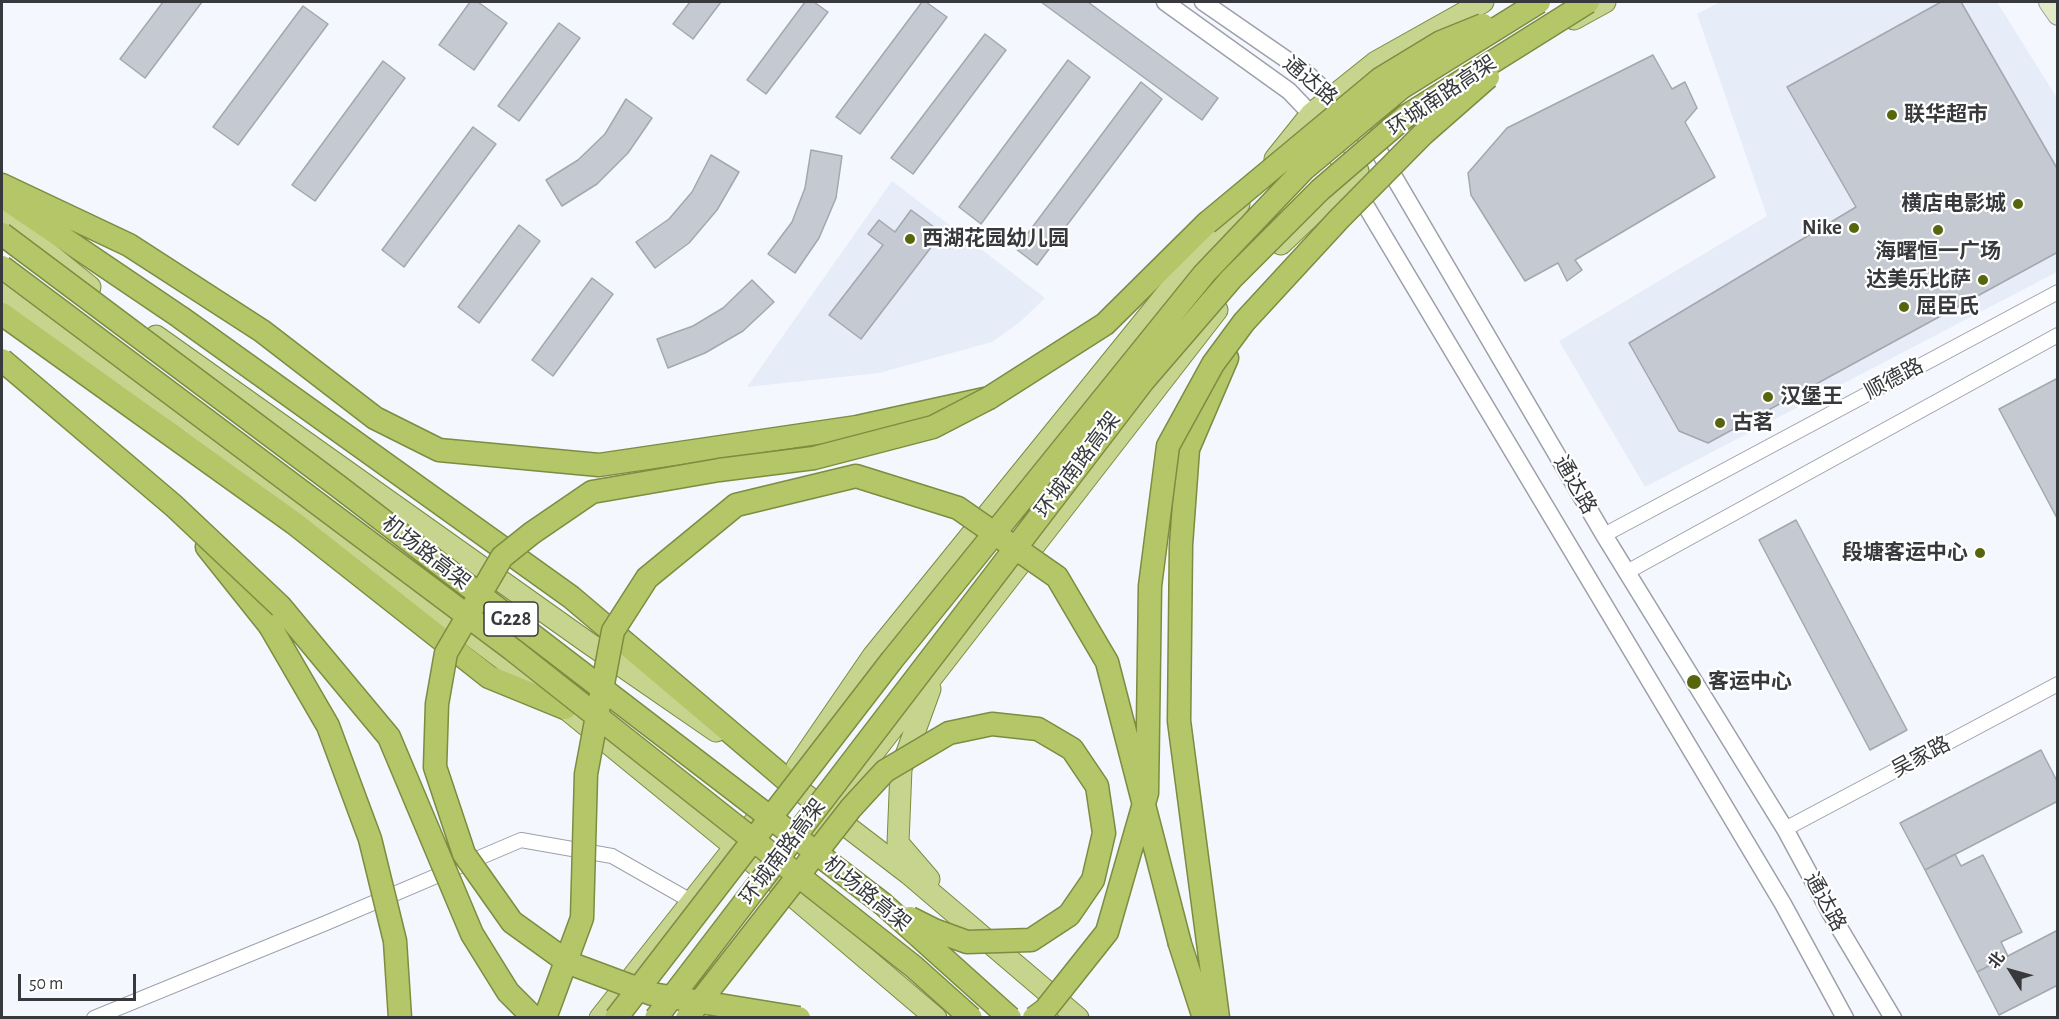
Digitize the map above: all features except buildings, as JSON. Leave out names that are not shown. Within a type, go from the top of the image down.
[{"type":"highway","name":"环城南路高架","points":[[616,1017],[892,660],[1204,274],[1304,169],[1401,88],[1538,2]]},
{"type":"highway","points":[[799,1017],[652,994],[569,963],[512,922],[465,854],[435,767],[437,704],[446,653],[502,557],[532,533],[592,492],[719,470],[814,458],[933,428],[989,399],[1105,324],[1207,223],[1380,78],[1441,42],[1538,2]]},
{"type":"highway","name":"环城南路高架","points":[[656,1017],[1144,380],[1231,279],[1320,190],[1406,116],[1588,2]]},
{"type":"highway","points":[[1034,1017],[1045,1010],[1107,932],[1147,793],[1150,586],[1168,446],[1213,364],[1244,322],[1339,219],[1423,134],[1546,27]]},
{"type":"highway","points":[[2,185],[129,245],[262,331],[375,418],[440,450],[599,465],[857,426],[989,399]]},
{"type":"highway","points":[[2,196],[180,317],[571,597],[788,781]]},
{"type":"highway","name":"机场路高架","points":[[2,234],[338,486],[883,904],[1010,1017]]},
{"type":"highway","name":"机场路高架","points":[[2,267],[513,650],[914,967],[971,1017]]},
{"type":"highway","points":[[2,314],[294,523],[489,677],[565,708]]},
{"type":"highway","points":[[1218,1017],[1179,721],[1181,545],[1188,449],[1244,322]]},
{"type":"highway","points":[[2,360],[174,506],[280,606],[389,737],[472,934],[508,992],[534,1017]]},
{"type":"highway","points":[[545,1017],[582,918],[586,774],[613,631],[647,578],[736,506],[856,476],[958,508],[1057,577],[1107,662],[1180,944],[1204,1017]]},
{"type":"highway","points":[[174,506],[270,626],[328,726],[370,839],[395,941],[400,1017]]},
{"type":"highway","points":[[687,1017],[830,835],[885,771],[949,733],[992,724],[1038,729],[1072,749],[1097,786],[1104,833],[1093,879],[1069,915],[1031,940],[966,942],[934,930],[883,904]]},
{"type":"main road","points":[[600,1017],[788,781],[873,656],[1311,114],[1376,62],[1483,2]]},
{"type":"main road","points":[[667,1017],[1232,291],[1350,178],[1471,76],[1605,2]]},
{"type":"main road","points":[[2049,2],[2058,15]]},
{"type":"main road","points":[[2,216],[112,305],[587,642],[788,781],[909,874],[1078,1017]]},
{"type":"main road","points":[[2,292],[180,415],[565,708],[734,846],[936,1017]]},
{"type":"main road","points":[[937,671],[901,769],[898,843],[968,925]]},
{"type":"street","name":"通达路","points":[[1165,2],[1289,91],[1311,114],[1783,904],[1845,1017]]},
{"type":"street","name":"通达路","points":[[1203,2],[1306,73],[1332,97],[1380,153],[1604,536],[1785,829],[1831,915],[1893,1017]]},
{"type":"street","name":"顺德路","points":[[1604,536],[2058,291]]},
{"type":"street","name":"顺德路","points":[[1627,572],[2058,335]]},
{"type":"street","name":"吴家路","points":[[1785,829],[2058,684]]},
{"type":"street","points":[[94,1017],[522,840],[612,855],[691,901]]},
{"type":"shaded area","name":"海曙恒一广场","points":[[1720,2],[1997,2],[2057,98],[2057,272],[1645,487],[1559,341],[1767,216],[1697,14]]},
{"type":"shaded area","name":"西湖花园幼儿园","points":[[892,181],[1045,298],[1020,322],[992,342],[879,373],[747,387]]},
{"type":"place","name":"联华超市","points":[[1892,115]]},
{"type":"place","name":"横店电影城","points":[[2018,204]]},
{"type":"place","name":"Nike","points":[[1854,228]]},
{"type":"place","name":"海曙恒一广场","points":[[1938,230]]},
{"type":"place","name":"西湖花园幼儿园","points":[[910,239]]},
{"type":"place","name":"达美乐比萨","points":[[1983,280]]},
{"type":"place","name":"屈臣氏","points":[[1904,307]]},
{"type":"place","name":"汉堡王","points":[[1768,397]]},
{"type":"place","name":"古茗","points":[[1720,423]]},
{"type":"place","name":"段塘客运中心","points":[[1980,553]]},
{"type":"place","name":"客运中心","points":[[1694,682]]}]
